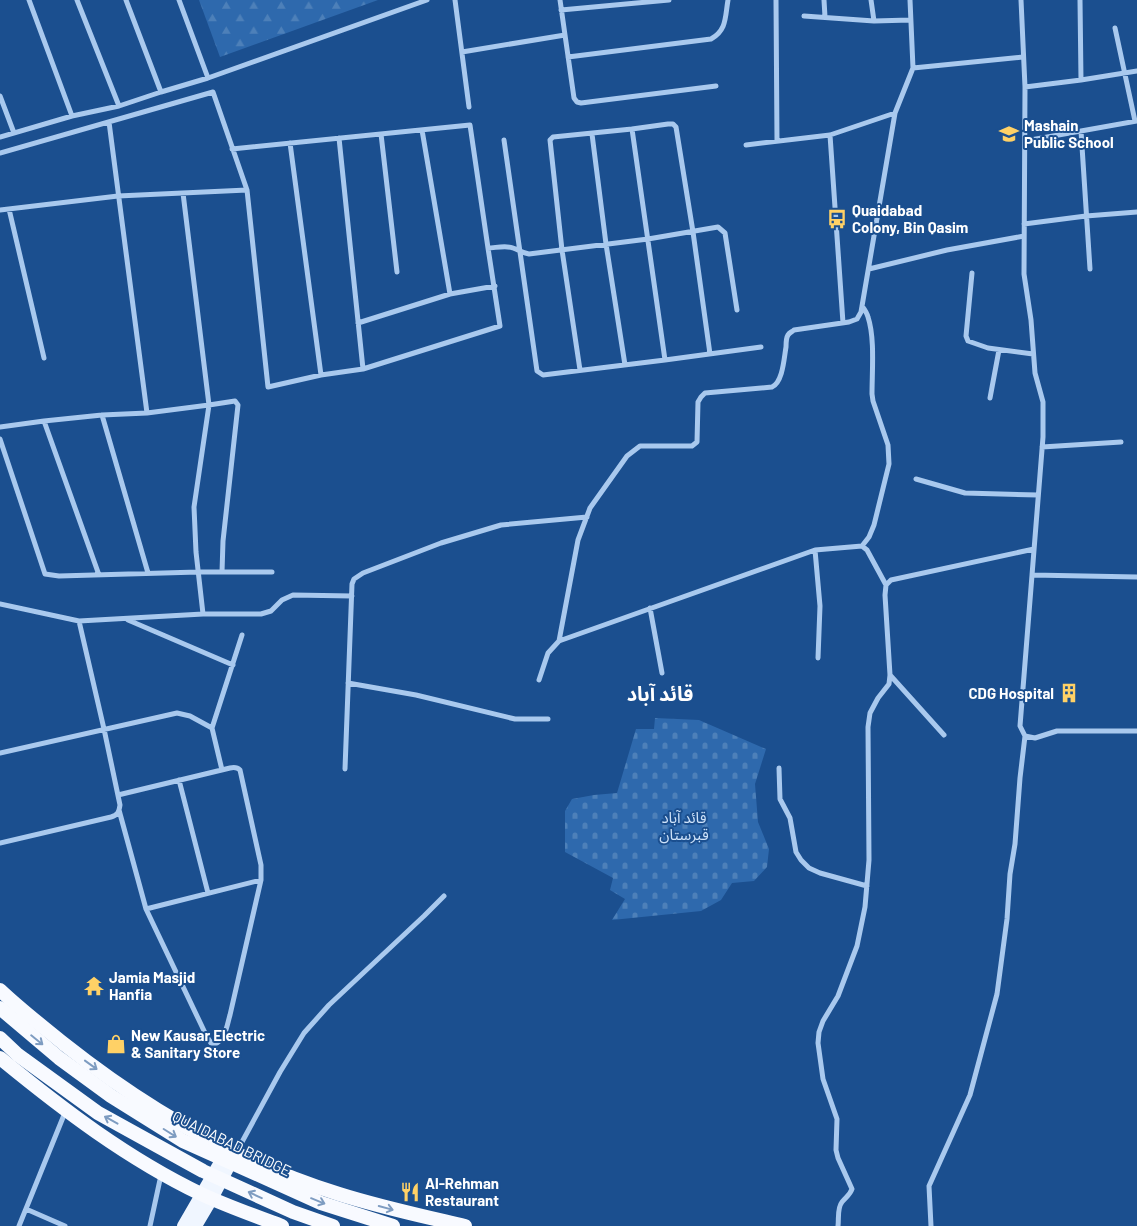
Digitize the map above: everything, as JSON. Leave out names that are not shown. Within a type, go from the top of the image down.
[{"type":"highway","points":[[0,990],[74,1052],[128,1091],[193,1131],[232,1151],[273,1170],[337,1194],[388,1209],[464,1226]]},
{"type":"highway","name":"QUAIDABAD BRIDGE","points":[[0,1008],[59,1058],[111,1096],[183,1141],[321,1203],[393,1226]]},
{"type":"highway","points":[[0,1038],[18,1055],[98,1113],[203,1170],[293,1212],[333,1226]]},
{"type":"highway","points":[[0,1058],[66,1110],[161,1173],[207,1197],[282,1226]]},
{"type":"main road","points":[[196,1226],[207,1197],[232,1151]]},
{"type":"main road","points":[[183,1226],[207,1197]]},
{"type":"street","points":[[29,0],[72,116]]},
{"type":"street","points":[[77,0],[119,106]]},
{"type":"street","points":[[126,0],[161,92]]},
{"type":"street","points":[[179,0],[208,78]]},
{"type":"street","points":[[0,137],[72,116],[119,106],[208,78],[427,0]]},
{"type":"street","points":[[455,0],[469,107]]},
{"type":"street","points":[[560,0],[574,98],[577,102],[716,86]]},
{"type":"street","points":[[561,10],[669,0]]},
{"type":"street","points":[[568,58],[711,39],[718,36],[724,28],[728,0]]},
{"type":"street","points":[[776,0],[776,141]]},
{"type":"street","points":[[824,0],[825,18]]},
{"type":"street","points":[[871,0],[874,21]]},
{"type":"street","points":[[559,641],[578,540],[590,508],[627,456],[640,446],[692,446],[697,442],[698,402],[706,393],[772,387],[776,385],[784,363],[787,337],[790,333],[794,330],[849,322],[857,319],[861,312],[895,113],[913,68],[910,0]]},
{"type":"street","points":[[931,1226],[928,1186],[970,1095],[997,994],[1026,736],[1020,726],[1042,447],[1043,402],[1035,373],[1031,320],[1024,274],[1025,87],[1020,0]]},
{"type":"street","points":[[1080,0],[1081,80]]},
{"type":"street","points":[[804,16],[874,21],[910,20]]},
{"type":"street","points":[[1025,141],[1136,121],[1116,28]]},
{"type":"street","points":[[462,52],[565,36]]},
{"type":"street","points":[[913,68],[1023,58]]},
{"type":"street","points":[[1025,87],[1137,71]]},
{"type":"street","points":[[0,153],[213,92],[232,148],[247,190],[268,387],[321,375],[363,369],[500,326],[470,124],[232,148]]},
{"type":"street","points":[[0,96],[14,133]]},
{"type":"street","points":[[746,145],[830,134],[895,113]]},
{"type":"street","points":[[108,122],[148,412]]},
{"type":"street","points":[[580,370],[562,250],[550,140],[553,137],[668,124],[673,124],[676,127],[710,354]]},
{"type":"street","points":[[632,129],[665,360]]},
{"type":"street","points":[[422,130],[450,294]]},
{"type":"street","points":[[1080,131],[1090,269]]},
{"type":"street","points":[[381,134],[397,272]]},
{"type":"street","points":[[592,134],[606,244],[625,365]]},
{"type":"street","points":[[830,134],[843,323]]},
{"type":"street","points":[[339,138],[363,369]]},
{"type":"street","points":[[504,140],[538,371],[543,375],[761,347]]},
{"type":"street","points":[[290,143],[321,375]]},
{"type":"street","points":[[0,210],[118,196],[247,190]]},
{"type":"street","points":[[183,193],[208,405],[194,507],[194,527],[203,614]]},
{"type":"street","points":[[9,209],[44,358]]},
{"type":"street","points":[[1024,224],[1137,212]]},
{"type":"street","points":[[488,248],[510,247],[519,252],[529,254],[648,239],[718,227],[725,233],[737,310]]},
{"type":"street","points":[[869,269],[947,250],[1024,236]]},
{"type":"street","points":[[972,273],[966,339],[988,348],[1034,354]]},
{"type":"street","points":[[358,323],[450,294],[495,286]]},
{"type":"street","points":[[862,306],[868,315],[870,326],[872,394],[888,445],[889,464],[874,525],[869,537],[862,546]]},
{"type":"street","points":[[990,398],[999,350]]},
{"type":"street","points":[[0,427],[44,420],[148,412],[235,401],[238,405],[222,572]]},
{"type":"street","points":[[102,415],[148,573]]},
{"type":"street","points":[[44,420],[99,575]]},
{"type":"street","points":[[0,439],[45,574],[59,576],[272,572]]},
{"type":"street","points":[[1042,447],[1121,442]]},
{"type":"street","points":[[916,479],[965,493],[1038,496]]},
{"type":"street","points":[[345,769],[352,584],[354,579],[357,576],[441,543],[501,525],[587,517]]},
{"type":"street","points":[[539,680],[548,653],[559,641],[815,550],[862,546],[867,550],[886,585],[890,675],[889,684],[870,712],[868,727],[869,860],[865,907],[858,946],[838,996],[823,1021],[819,1032],[818,1043],[823,1079],[837,1119],[836,1150],[852,1189],[841,1203],[838,1226]]},
{"type":"street","points":[[886,585],[891,580],[1034,549]]},
{"type":"street","points":[[815,550],[820,606],[818,658]]},
{"type":"street","points":[[1032,575],[1137,577]]},
{"type":"street","points":[[0,604],[79,621],[203,614],[267,613],[274,609],[282,600],[293,595],[352,596]]},
{"type":"street","points":[[650,608],[662,673]]},
{"type":"street","points":[[126,619],[233,665]]},
{"type":"street","points":[[79,621],[118,795],[119,810],[146,909],[207,1036],[212,1042],[218,1043],[224,1034],[230,1015],[261,880],[261,865],[240,770],[234,767],[118,795]]},
{"type":"street","points":[[222,770],[212,728],[242,636]]},
{"type":"street","points":[[890,675],[944,734]]},
{"type":"street","points":[[348,683],[416,695],[514,719],[548,719]]},
{"type":"street","points":[[0,753],[177,712],[190,716],[212,728]]},
{"type":"street","points":[[1026,736],[1035,738],[1057,730],[1137,731]]},
{"type":"street","points":[[778,768],[780,799],[790,818],[796,852],[801,860],[809,868],[820,873],[867,886]]},
{"type":"street","points":[[179,780],[208,893]]},
{"type":"street","points":[[0,843],[111,817],[117,814],[119,810]]},
{"type":"street","points":[[146,909],[261,880]]},
{"type":"street","points":[[232,1151],[304,1033],[329,1005],[444,896]]},
{"type":"street","points":[[19,1226],[66,1110]]},
{"type":"street","points":[[150,1226],[161,1173]]},
{"type":"street","points":[[26,1209],[65,1226]]},
{"type":"green space","points":[[199,0],[378,0],[220,57]]},
{"type":"green space","name":"قائد آباد قبرستان","points":[[655,718],[699,720],[766,749],[755,784],[758,822],[769,849],[767,867],[754,881],[732,883],[721,900],[701,911],[612,920],[625,899],[610,890],[613,878],[565,852],[565,811],[572,799],[617,793],[636,729],[654,729]]},
{"type":"place","name":"Mashain Public School","points":[[1009,134]]},
{"type":"place","name":"Quaidabad Colony, Bin Qasim","points":[[837,219]]},
{"type":"place","name":"CDG Hospital","points":[[1069,693]]},
{"type":"place","name":"Jamia Masjid Hanfia","points":[[94,986]]},
{"type":"place","name":"New Kausar Electric & Sanitary Store","points":[[116,1044]]},
{"type":"place","name":"Al-Rehman Restaurant","points":[[410,1192]]},
{"type":"district","name":"قائد آباد","points":[[660,693]]}]
